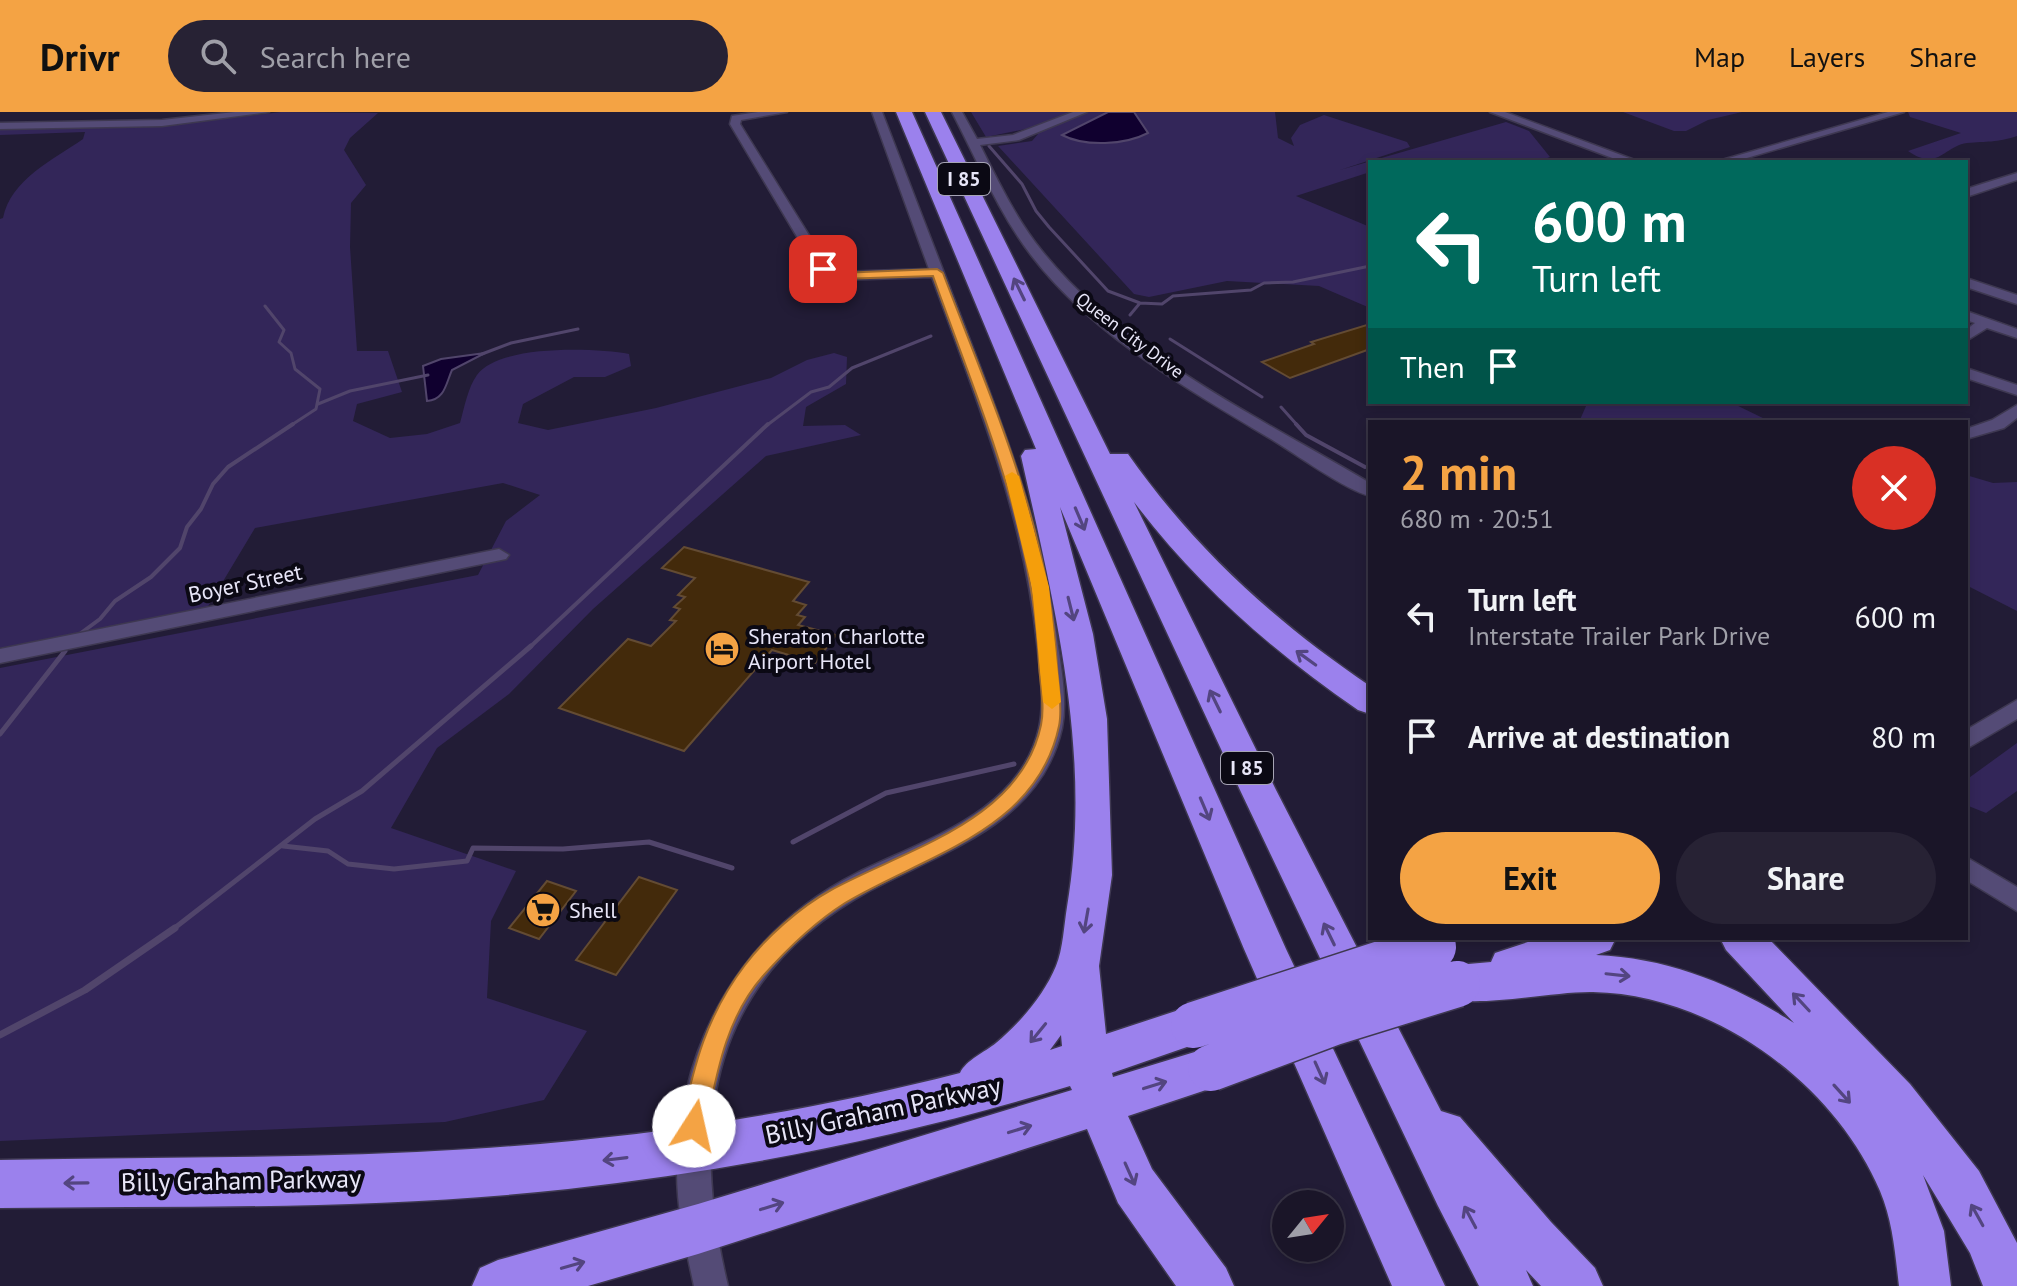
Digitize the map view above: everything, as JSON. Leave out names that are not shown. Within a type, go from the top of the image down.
[{"type":"highway","name":"I 85","points":[[904,112],[1290,1007],[1419,1286]]},
{"type":"highway","name":"I 85","points":[[933,112],[1198,666],[1397,1073],[1507,1286]]},
{"type":"highway","points":[[1045,341],[1132,480],[1210,573],[1267,628],[1368,701]]},
{"type":"highway","points":[[1016,370],[1077,634],[1090,719],[1092,875],[1078,966],[1092,1083],[1135,1186],[1208,1286]]},
{"type":"highway","name":"Billy Graham Parkway","points":[[0,1184],[410,1178],[601,1161],[692,1149],[817,1127],[958,1096],[1211,1068],[1334,1022],[1589,940]]},
{"type":"highway","points":[[1743,940],[1928,1142],[1978,1216],[2009,1286]]},
{"type":"highway","name":"Billy Graham Parkway","points":[[498,1286],[698,1229],[1092,1083],[1194,1025],[1446,942]]},
{"type":"highway","points":[[958,1096],[1009,1062],[1035,1039],[1053,1014],[1078,966]]},
{"type":"highway","points":[[1457,984],[1579,974],[1641,977],[1679,987],[1757,1022],[1814,1064],[1847,1098],[1889,1155],[1909,1196],[1921,1238],[1925,1286]]},
{"type":"highway","points":[[1397,1073],[1463,1158],[1577,1286]]},
{"type":"street","points":[[0,126],[146,124],[264,112]]},
{"type":"street","points":[[782,112],[736,118],[735,124],[823,269],[838,276],[937,273]]},
{"type":"street","points":[[711,1286],[698,1229],[692,1149],[708,1055],[722,1019],[754,970],[800,924],[836,898],[990,817],[1026,781],[1040,758],[1049,734],[1052,698],[1046,624],[1033,550],[1015,486],[877,112]]},
{"type":"street","name":"Queen City Drive","points":[[957,112],[1027,240],[1048,267],[1086,305],[1174,369],[1368,490]]},
{"type":"street","points":[[973,143],[1015,138],[1082,112]]},
{"type":"street","points":[[1495,112],[1625,160]]},
{"type":"street","points":[[1728,160],[1899,112]]},
{"type":"street","points":[[1968,192],[2017,176]]},
{"type":"street","points":[[1968,283],[2017,300]]},
{"type":"street","points":[[1968,316],[2017,334]]},
{"type":"street","points":[[1968,335],[1985,322]]},
{"type":"street","points":[[1968,374],[2017,390]]},
{"type":"street","points":[[1968,433],[1998,424],[2017,410]]},
{"type":"street","name":"Boyer Street","points":[[0,656],[499,555]]},
{"type":"street","points":[[1968,740],[2017,708]]},
{"type":"street","points":[[1968,868],[2017,900]]},
{"type":"shaded area","points":[[281,112],[378,113],[350,138],[344,150],[366,185],[351,203],[350,247],[357,351],[388,351],[402,392],[357,404],[353,421],[390,438],[427,434],[460,423],[477,375],[489,365],[526,353],[594,350],[629,354],[631,366],[605,377],[574,377],[523,404],[518,423],[548,430],[656,408],[771,378],[807,360],[834,353],[847,357],[846,384],[806,407],[803,426],[845,425],[861,435],[766,456],[593,609],[509,694],[437,748],[391,828],[516,871],[491,921],[487,998],[587,1031],[544,1100],[445,1122],[0,1141],[0,668],[478,575],[506,521],[540,495],[503,483],[255,528],[207,608],[0,648],[0,219],[24,181],[83,139],[85,132],[0,135],[0,130],[179,124]]},
{"type":"shaded area","points":[[971,112],[1275,112],[1278,138],[1294,146],[1291,138],[1300,125],[1324,115],[1407,142],[1410,147],[1340,170],[1368,162],[1368,173],[1296,196],[1368,226],[1368,307],[1319,286],[1227,281],[1149,297],[1134,294],[998,146],[1032,141],[1038,134],[1026,129],[986,137]]},
{"type":"shaded area","points":[[1108,112],[1134,112],[1148,133],[1105,143],[1062,135]]},
{"type":"shaded area","points":[[1623,112],[1742,112],[1708,120],[1686,131],[1674,131]]},
{"type":"shaded area","points":[[1908,112],[2017,112],[2017,136],[1959,145],[1940,156],[1927,159],[1908,151],[1961,133],[1910,117]]},
{"type":"shaded area","points":[[1506,122],[1529,131],[1550,157],[1542,160],[1375,160]]},
{"type":"shaded area","points":[[485,353],[452,370],[438,398],[427,401],[423,366],[441,359]]},
{"type":"shaded area","points":[[1582,404],[1734,404],[1767,420],[1580,420],[1586,406]]},
{"type":"shaded area","points":[[1968,476],[1993,483],[2017,482],[2017,611],[1968,586]]},
{"type":"shaded area","points":[[2017,743],[2017,791],[1986,813],[1968,806],[1968,779]]},
{"type":"building","points":[[1368,325],[1368,350],[1290,378],[1262,362],[1314,344],[1311,342]]},
{"type":"building","name":"Sheraton Charlotte Airport Hotel","points":[[684,547],[809,582],[793,601],[806,605],[797,615],[805,617],[798,625],[836,635],[815,663],[772,650],[684,751],[559,708],[628,639],[651,646],[676,621],[670,620],[680,609],[674,607],[685,597],[678,595],[695,578],[662,568]]},
{"type":"building","name":"Shell","points":[[639,877],[677,890],[616,975],[576,960]]},
{"type":"building","name":"Shell","points":[[547,881],[576,891],[539,939],[509,928]]},
{"type":"waterway","points":[[989,146],[1022,184],[1036,211],[1049,227],[1108,291],[1140,303]]},
{"type":"waterway","points":[[1140,303],[1162,304],[1173,296],[1251,290],[1264,283],[1293,282],[1368,266]]},
{"type":"waterway","points":[[1130,315],[1140,303]]},
{"type":"waterway","points":[[265,306],[284,330],[279,342],[291,353],[295,369],[320,389],[316,409],[290,426]]},
{"type":"waterway","points":[[482,354],[511,343],[578,329]]},
{"type":"waterway","points":[[766,426],[811,392],[829,387],[852,368],[931,336]]},
{"type":"waterway","points":[[1170,339],[1262,397]]},
{"type":"waterway","points":[[318,404],[350,391],[428,375]]},
{"type":"waterway","points":[[1281,407],[1298,426]]},
{"type":"waterway","points":[[81,633],[100,619],[115,601],[151,577],[180,548],[187,527],[201,509],[213,484],[228,467],[293,424]]},
{"type":"waterway","points":[[529,648],[768,424]]},
{"type":"waterway","points":[[1296,424],[1306,435],[1365,467]]},
{"type":"waterway","points":[[172,930],[315,819],[362,791],[531,646]]},
{"type":"waterway","points":[[0,734],[65,651]]},
{"type":"waterway","points":[[793,842],[886,793],[1014,764]]},
{"type":"waterway","points":[[283,846],[328,851],[348,864],[394,869],[467,861],[473,848],[563,849],[649,842],[732,868]]},
{"type":"waterway","points":[[0,1035],[85,990],[175,928]]},
{"type":"slow traffic","points":[[1012,476],[1041,587],[1052,702]]},
{"type":"place","name":"Sheraton Charlotte Airport Hotel","points":[[722,649]]},
{"type":"place","name":"Shell","points":[[543,910]]},
{"type":"route","points":[[694,1126],[708,1055],[722,1019],[754,970],[800,924],[836,898],[990,817],[1026,781],[1040,758],[1051,722],[1046,624],[1033,550],[1015,486],[937,273],[838,276],[823,269]]}]
